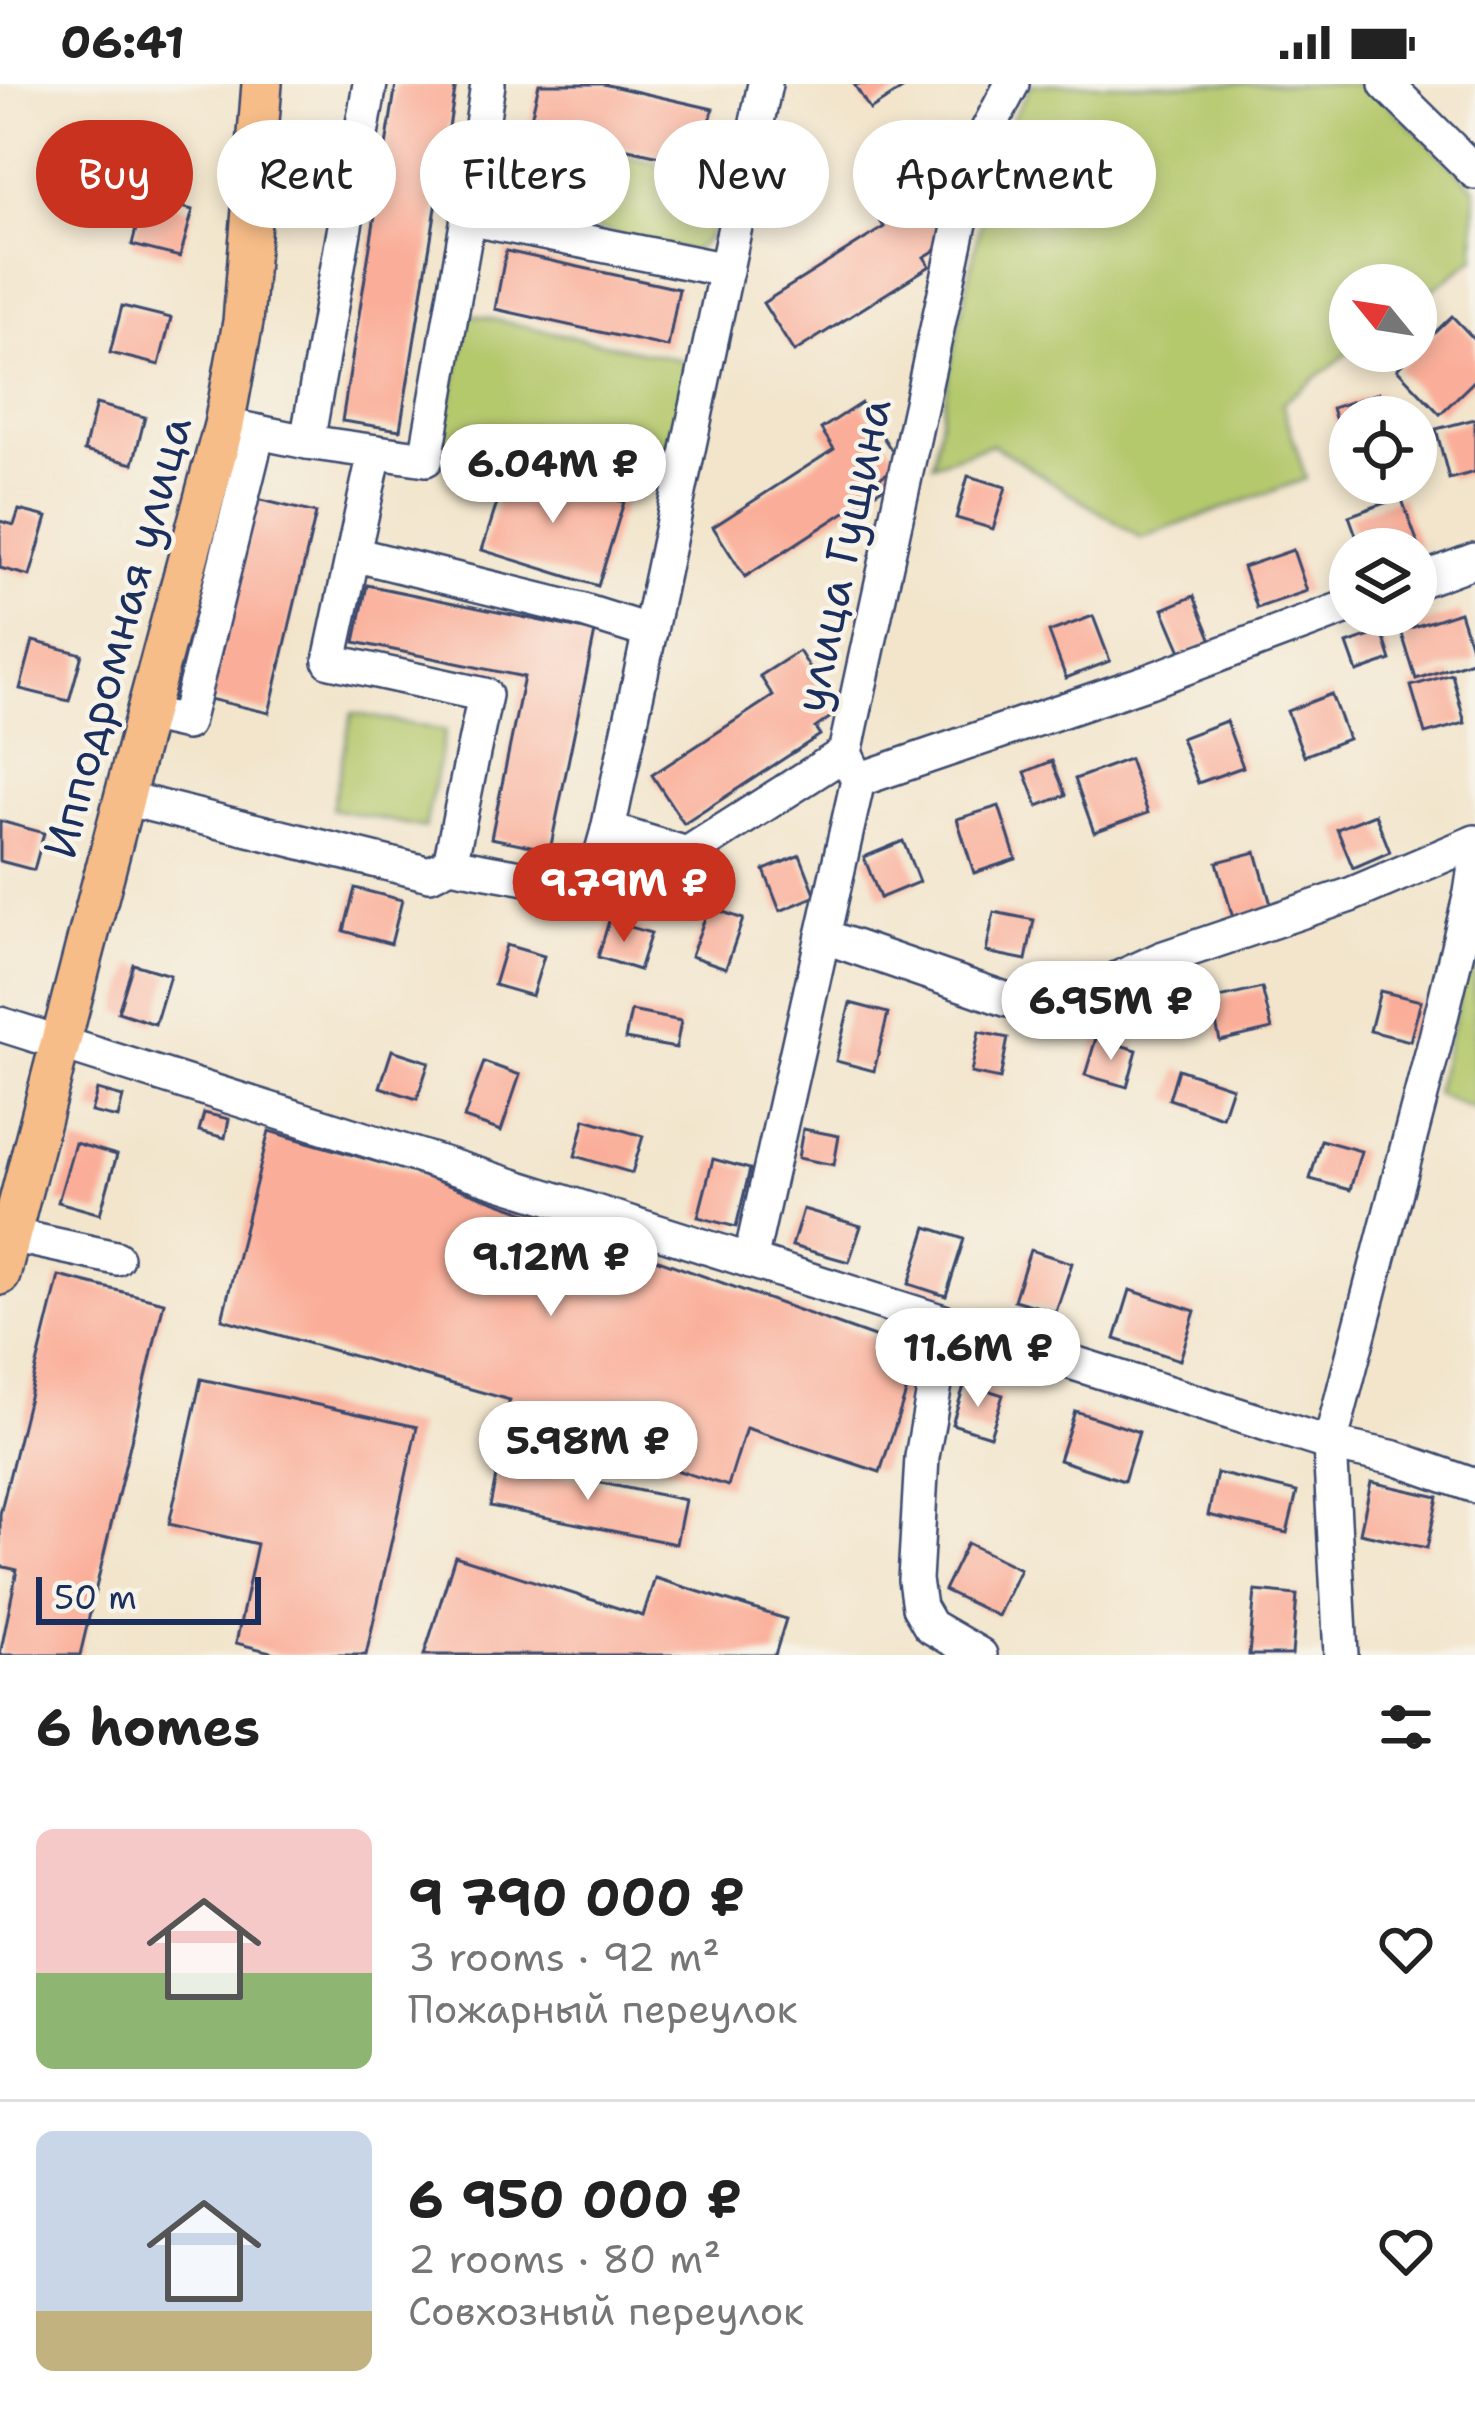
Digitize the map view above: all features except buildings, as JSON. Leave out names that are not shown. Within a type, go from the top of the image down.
[{"type":"main road","name":"Ипподромная улица","points":[[0,1275],[146,714],[241,429],[243,322],[262,84]]},
{"type":"street","points":[[307,442],[370,84]]},
{"type":"street","points":[[483,120],[488,84]]},
{"type":"street","points":[[124,798],[430,874],[450,864],[591,890],[608,830],[766,84]]},
{"type":"street","name":"улица Гущина","points":[[750,1261],[824,935],[852,767],[975,154],[1012,84]]},
{"type":"street","points":[[1386,84],[1475,172]]},
{"type":"street","points":[[241,429],[426,459],[466,228]]},
{"type":"street","points":[[518,228],[726,270]]},
{"type":"street","points":[[376,452],[330,661],[485,694],[450,864]]},
{"type":"street","points":[[353,554],[650,632]]},
{"type":"street","points":[[1437,574],[1475,560]]},
{"type":"street","points":[[608,830],[687,854],[852,767],[1149,681],[1329,614]]},
{"type":"street","points":[[824,935],[1008,1000],[1054,1006],[1089,997],[1161,959],[1350,895],[1475,842]]},
{"type":"street","points":[[1341,1655],[1330,1444],[1435,1042],[1475,866]]},
{"type":"street","points":[[0,1024],[1475,1486]]},
{"type":"street","points":[[10,1235],[116,1258]]},
{"type":"street","points":[[946,1323],[922,1456],[915,1580],[919,1607],[930,1626],[980,1655]]},
{"type":"green space","points":[[1032,84],[1367,84],[1475,188],[1475,258],[1437,286],[1437,264],[1329,264],[1329,368],[1282,403],[1306,479],[1141,538],[992,444],[933,464],[979,228],[1156,228],[1156,120],[1011,120]]},
{"type":"green space","points":[[630,157],[654,162],[654,228],[712,228],[710,237],[692,252],[591,228],[630,228]]},
{"type":"green space","points":[[469,314],[690,362],[659,483],[580,457],[567,473],[439,451]]},
{"type":"green space","points":[[352,713],[445,731],[425,828],[332,809]]},
{"type":"green space","points":[[1475,939],[1475,1110],[1435,1093]]}]
